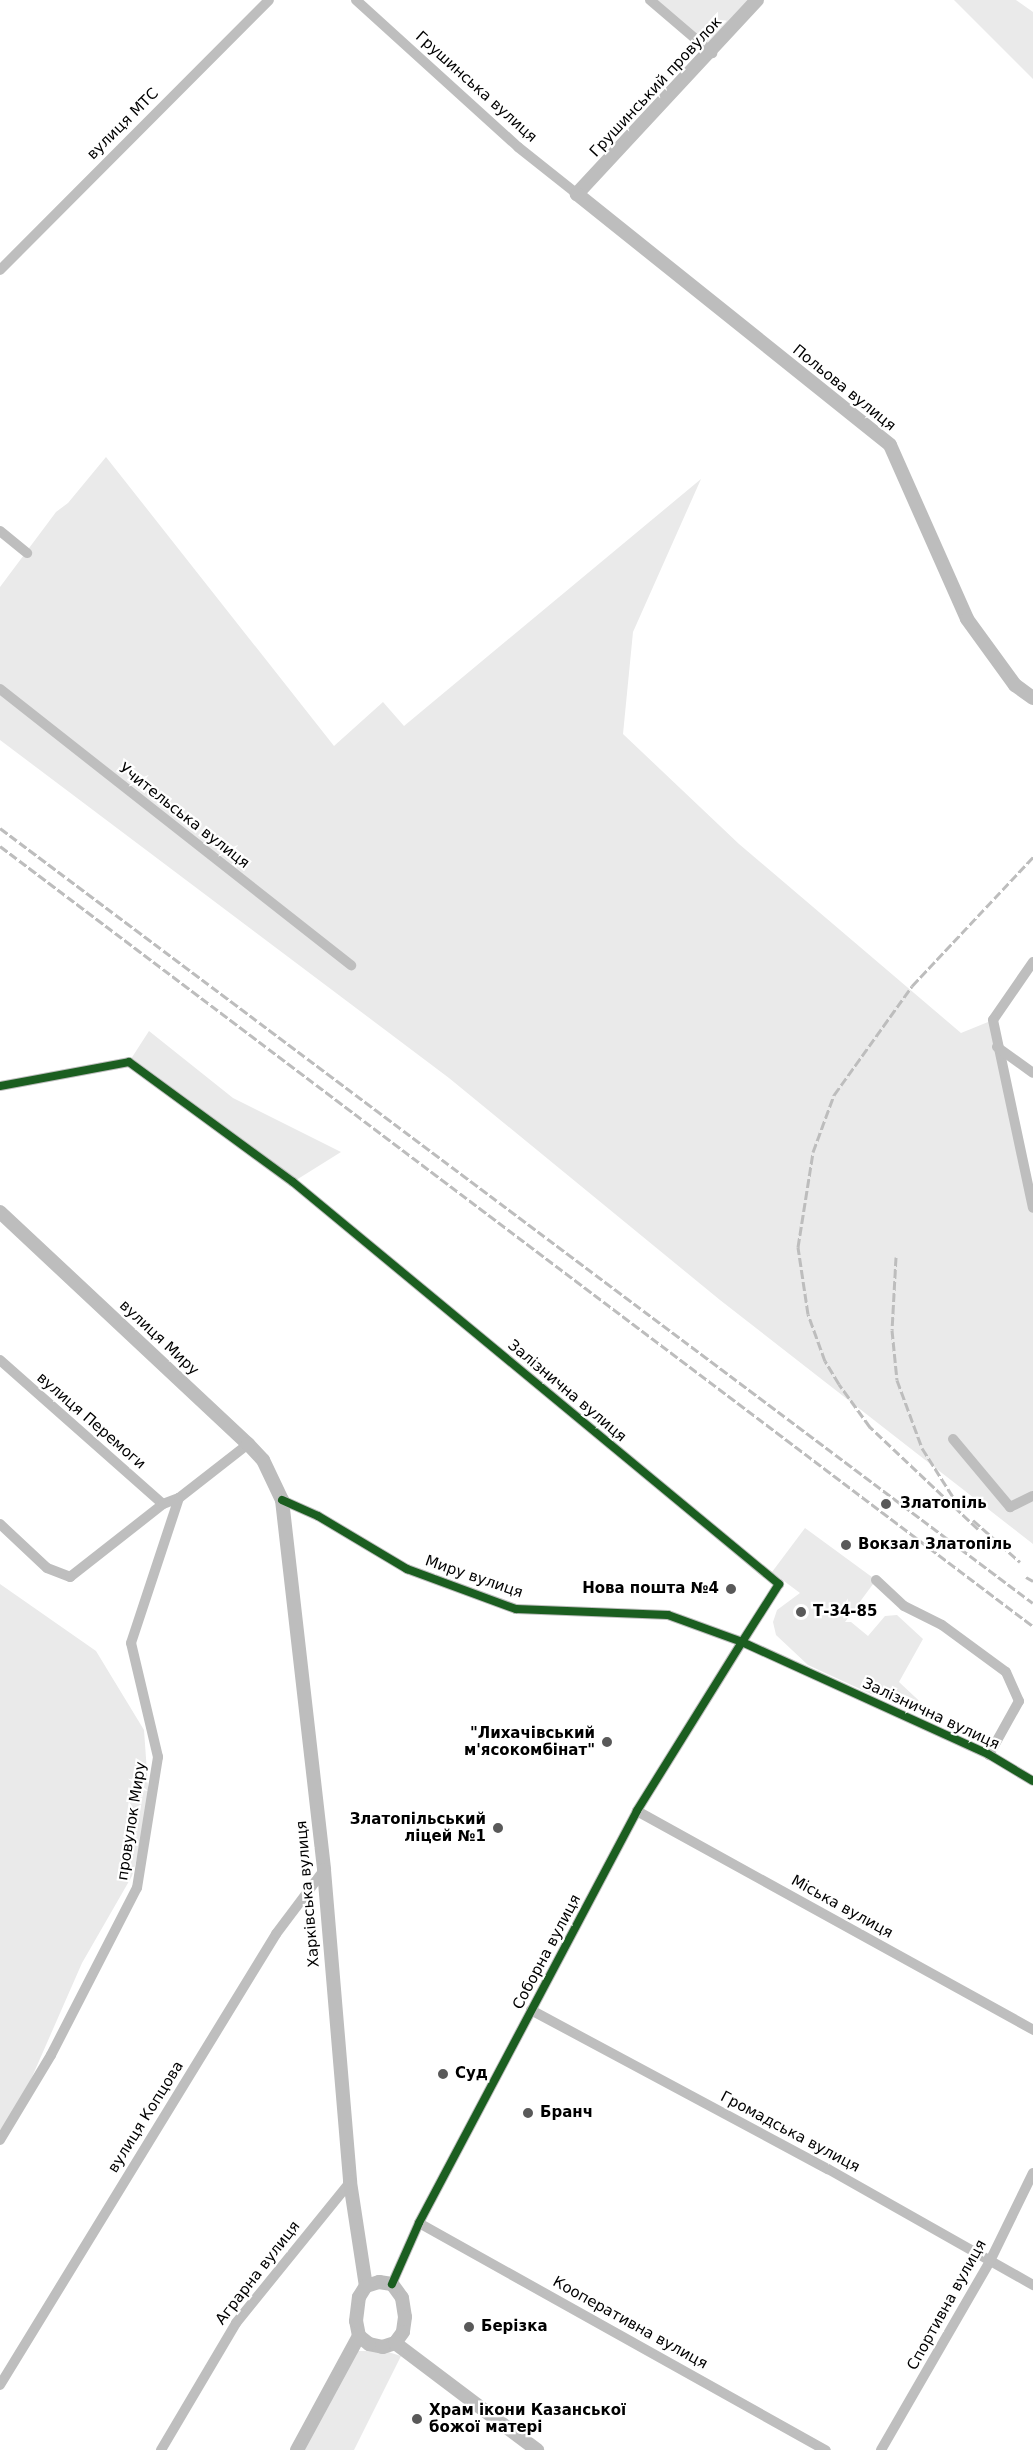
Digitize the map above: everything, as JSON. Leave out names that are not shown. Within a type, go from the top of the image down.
[{"type":"main road","name":"Грушинський провулок","points":[[577,194],[712,53],[757,0]]},
{"type":"main road","name":"Польова вулиця","points":[[577,194],[890,445],[967,619],[1015,685],[1033,698]]},
{"type":"main road","name":"вулиця Миру","points":[[0,1212],[248,1444],[263,1460],[282,1500]]},
{"type":"main road","name":"Харківська вулиця","points":[[282,1500],[324,1870],[350,2182],[366,2286]]},
{"type":"main road","points":[[297,2450],[359,2336],[357,2309],[366,2286],[379,2282],[392,2284],[402,2298],[405,2317],[403,2332],[395,2343],[382,2347],[369,2344],[359,2336]]},
{"type":"main road","points":[[395,2343],[537,2450]]},
{"type":"street","name":"вулиця МТС","points":[[0,270],[269,0]]},
{"type":"street","name":"Грушинська вулиця","points":[[356,0],[518,147],[577,194]]},
{"type":"street","points":[[650,0],[712,53]]},
{"type":"street","points":[[0,531],[27,553]]},
{"type":"street","name":"Учительська вулиця","points":[[0,689],[351,965]]},
{"type":"street","points":[[1033,962],[993,1020],[1033,1208]]},
{"type":"street","points":[[997,1047],[1033,1073]]},
{"type":"street","name":"Залізнична вулиця","points":[[0,1086],[129,1062],[293,1182],[779,1584],[742,1642],[989,1755],[1033,1781]]},
{"type":"street","name":"вулиця Перемоги","points":[[0,1360],[163,1504]]},
{"type":"street","points":[[953,1439],[1010,1507],[1033,1496]]},
{"type":"street","points":[[0,1524],[47,1568],[70,1577],[163,1504],[179,1498],[248,1444]]},
{"type":"street","name":"провулок Миру","points":[[0,2140],[51,2055],[137,1888],[158,1757],[131,1643],[179,1498]]},
{"type":"street","name":"Миру вулиця","points":[[282,1500],[318,1516],[407,1569],[516,1608],[668,1615],[742,1642]]},
{"type":"street","points":[[876,1580],[904,1606],[942,1625],[1006,1672],[1019,1701],[989,1755]]},
{"type":"street","name":"Соборна вулиця","points":[[392,2284],[419,2223],[637,1811],[742,1642]]},
{"type":"street","name":"Міська вулиця","points":[[637,1811],[1033,2030]]},
{"type":"street","name":"вулиця Копцова","points":[[0,2385],[276,1934],[324,1870]]},
{"type":"street","name":"Громадська вулиця","points":[[531,2010],[1033,2285]]},
{"type":"street","name":"Спортивна вулиця","points":[[881,2450],[990,2261],[1033,2173]]},
{"type":"street","name":"Аграрна вулиця","points":[[161,2450],[236,2323],[350,2182]]},
{"type":"street","name":"Кооперативна вулиця","points":[[419,2223],[826,2450]]},
{"type":"shaded area","points":[[650,0],[757,0],[712,53]]},
{"type":"shaded area","points":[[954,0],[1016,0],[1033,12],[1033,79]]},
{"type":"shaded area","points":[[106,457],[334,746],[383,702],[404,726],[701,479],[633,632],[623,734],[739,844],[961,1033],[993,1020],[1033,1208],[1033,1544],[720,1300],[449,1078],[0,740],[0,587],[56,512],[68,503]]},
{"type":"shaded area","points":[[149,1031],[233,1098],[341,1152],[293,1182],[129,1062]]},
{"type":"shaded area","points":[[805,1528],[876,1580],[845,1622],[851,1622],[868,1636],[885,1616],[897,1615],[923,1639],[899,1682],[930,1711],[871,1694],[808,1665],[776,1635],[773,1622],[777,1610],[800,1593],[772,1572]]},
{"type":"shaded area","points":[[0,1584],[96,1651],[144,1730],[150,1814],[132,1876],[82,1963],[14,2118],[0,2130]]},
{"type":"shaded area","points":[[355,2351],[385,2351],[401,2356],[354,2450],[297,2450]]},
{"type":"railway","points":[[0,828],[1033,1603]]},
{"type":"railway","points":[[0,846],[1033,1626]]},
{"type":"railway","points":[[978,1529],[870,1427],[839,1384],[825,1361],[808,1314],[798,1247],[813,1152],[834,1095],[912,986],[1033,857]]},
{"type":"railway","points":[[896,1257],[892,1330],[897,1380],[922,1448],[955,1500]]},
{"type":"railway","points":[[973,1520],[1020,1562]]},
{"type":"railway","points":[[1026,1577],[1033,1581]]},
{"type":"cycle path","points":[[0,1086],[129,1062],[293,1182],[779,1584],[742,1642],[988,1754],[1033,1781]]},
{"type":"cycle path","points":[[282,1500],[318,1516],[407,1569],[516,1609],[668,1615],[742,1642],[637,1811],[419,2223],[392,2284]]},
{"type":"place","name":"Златопіль","points":[[886,1504]]},
{"type":"place","name":"Вокзал Златопіль","points":[[846,1545]]},
{"type":"place","name":"Нова пошта №4","points":[[731,1589]]},
{"type":"place","name":"Т-34-85","points":[[801,1612]]},
{"type":"place","name":"\"Лихачівський м'ясокомбінат\"","points":[[607,1742]]},
{"type":"place","name":"Златопільський ліцей №1","points":[[498,1828]]},
{"type":"place","name":"Суд","points":[[443,2074]]},
{"type":"place","name":"Бранч","points":[[528,2113]]},
{"type":"place","name":"Берізка","points":[[469,2327]]},
{"type":"place","name":"Храм ікони Казанської божої матері","points":[[417,2419]]}]
